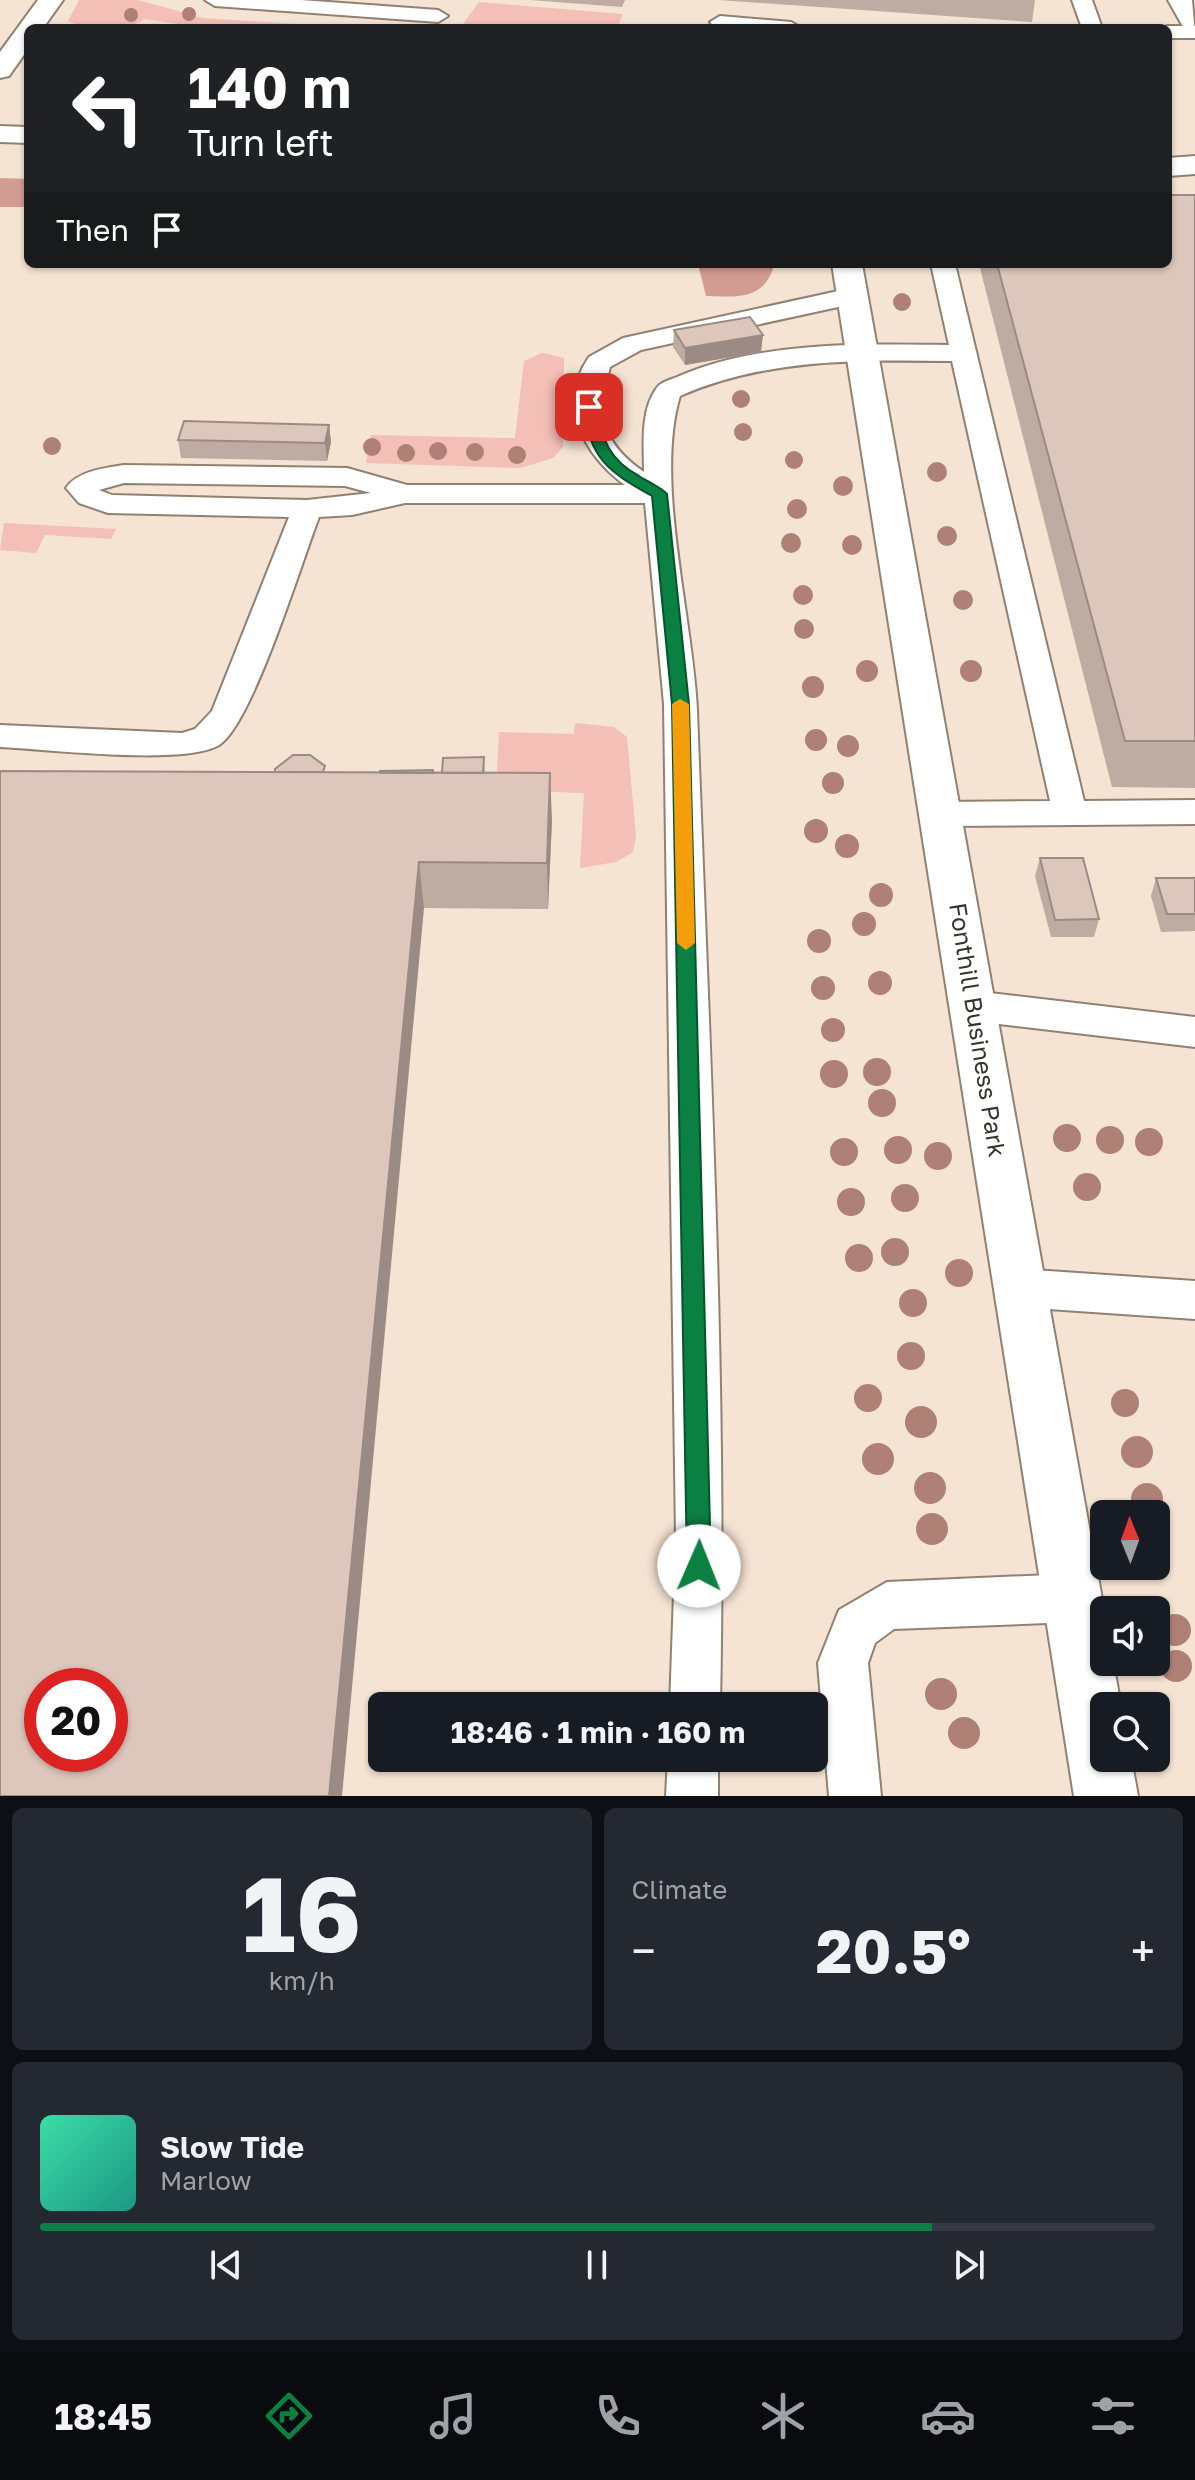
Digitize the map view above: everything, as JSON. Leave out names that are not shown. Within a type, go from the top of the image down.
[{"type":"street","points":[[34,24],[51,0]]},
{"type":"street","points":[[1180,0],[1195,29]]},
{"type":"street","points":[[0,70],[24,38]]},
{"type":"street","points":[[0,134],[24,135]]},
{"type":"street","points":[[1172,167],[1195,165]]},
{"type":"street","name":"Fonthill Business Park","points":[[850,280],[1106,1796]]},
{"type":"lane","points":[[215,0],[438,16]]},
{"type":"lane","points":[[1082,0],[1091,24]]},
{"type":"lane","points":[[720,22],[744,24]]},
{"type":"lane","points":[[1172,32],[1195,29]]},
{"type":"lane","points":[[944,268],[1070,814]]},
{"type":"lane","points":[[659,494],[619,471],[604,457],[594,435],[589,407],[598,363],[632,344],[850,280]]},
{"type":"lane","points":[[695,1692],[700,1537],[681,717],[659,494],[658,423],[668,391],[711,375],[861,351],[962,353]]},
{"type":"lane","points":[[405,494],[347,477],[124,474],[103,477],[80,488],[89,497],[108,504],[307,509],[352,506],[405,494],[659,494]]},
{"type":"lane","points":[[0,736],[182,744],[207,737],[227,716],[307,509]]},
{"type":"lane","points":[[941,814],[1195,812]]},
{"type":"lane","points":[[973,1006],[1195,1032]]},
{"type":"lane","points":[[1019,1288],[1195,1300]]},
{"type":"lane","points":[[855,1796],[843,1663],[856,1627],[887,1606],[1073,1598]]},
{"type":"lane","points":[[692,1796],[693,1772]]},
{"type":"shaded area","points":[[79,0],[138,0],[203,18],[297,24],[177,24],[145,19],[135,24],[75,24],[68,21]]},
{"type":"shaded area","points":[[479,2],[623,14],[619,24],[463,24]]},
{"type":"shaded area","points":[[0,178],[24,179],[24,207],[0,207]]},
{"type":"shaded area","points":[[699,268],[773,268],[764,285],[748,294],[706,296]]},
{"type":"shaded area","points":[[542,353],[564,358],[563,447],[553,458],[520,468],[366,463],[371,435],[515,438],[524,361]]},
{"type":"shaded area","points":[[4,523],[116,529],[111,539],[45,535],[36,553],[0,550]]},
{"type":"shaded area","points":[[575,723],[614,727],[627,737],[636,836],[633,852],[616,862],[580,868],[584,793],[496,790],[499,732],[574,734]]},
{"type":"building","points":[[1172,195],[1195,195],[1195,741],[1125,741],[998,268],[1172,268]]},
{"type":"building","points":[[750,317],[763,335],[685,348],[674,330]]},
{"type":"building","points":[[184,421],[329,425],[325,443],[178,440]]},
{"type":"building","points":[[293,755],[310,755],[325,766],[323,772],[275,772]]},
{"type":"building","points":[[484,757],[483,773],[442,773],[443,758]]},
{"type":"building","points":[[433,770],[433,773],[380,773],[380,771]]},
{"type":"building","points":[[0,771],[550,773],[547,863],[419,862],[329,1796],[0,1796]]},
{"type":"building","points":[[1040,858],[1083,858],[1099,919],[1055,920]]},
{"type":"building","points":[[1156,878],[1195,878],[1195,914],[1167,914]]},
{"type":"slow traffic","points":[[680,704],[686,943]]},
{"type":"route","points":[[589,407],[594,435],[604,457],[619,471],[659,494],[680,704],[699,1566]]}]
